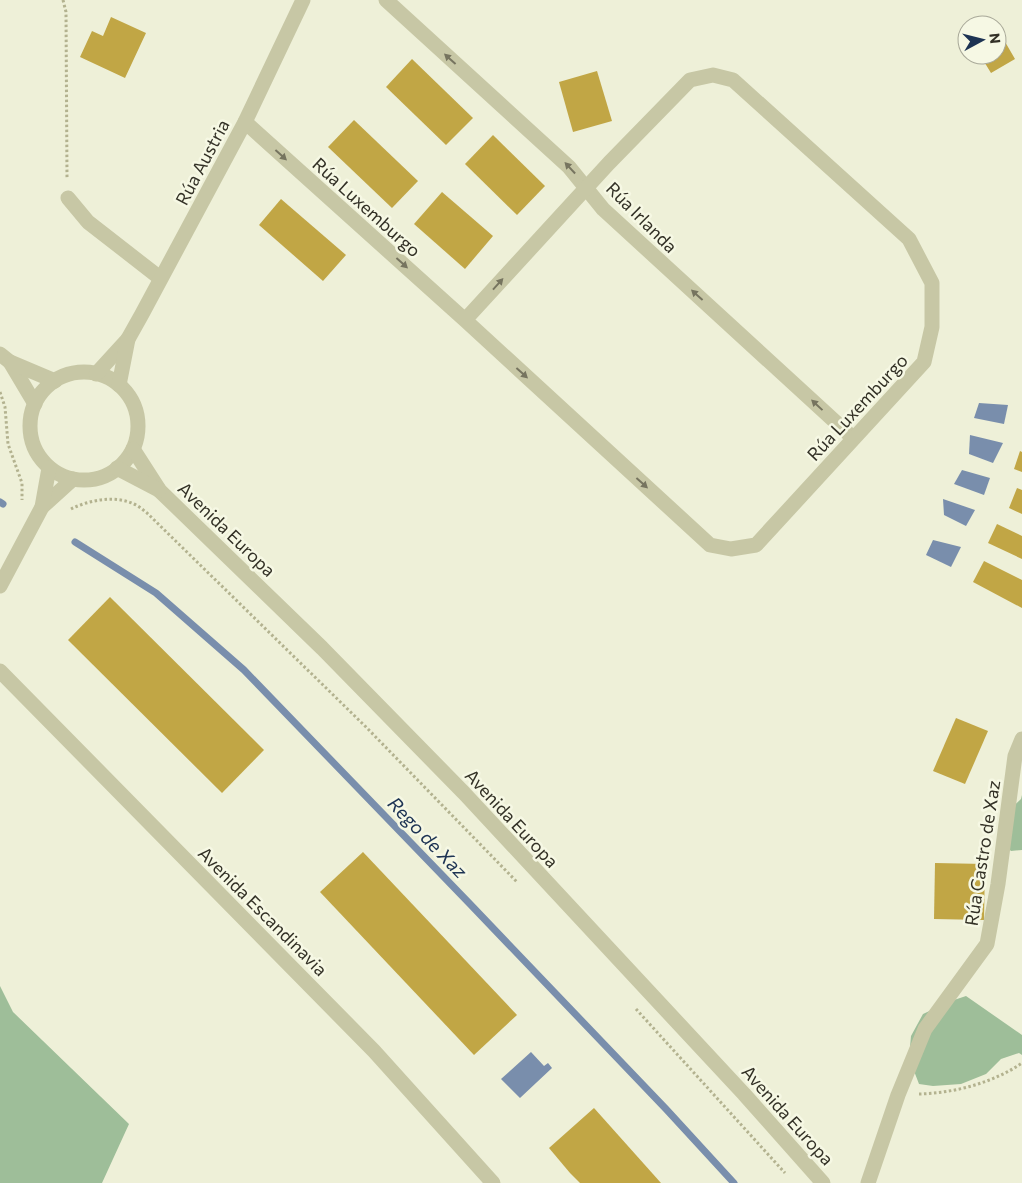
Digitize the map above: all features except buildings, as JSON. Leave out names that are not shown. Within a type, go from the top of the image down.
[{"type":"street","name":"Rúa Austria","points":[[96,374],[128,340],[245,122],[303,0]]},
{"type":"street","name":"Rúa Irlanda","points":[[386,0],[557,155],[587,187],[603,209],[853,438]]},
{"type":"street","name":"Rúa Luxemburgo","points":[[245,122],[465,320],[710,545],[731,549],[756,545],[924,362],[932,328],[932,283],[909,240],[733,80],[713,75],[690,80],[587,187],[465,320]]},
{"type":"street","points":[[68,198],[88,222],[160,278]]},
{"type":"street","name":"Rúa Austria","points":[[119,385],[128,340]]},
{"type":"street","points":[[5,358],[55,381]]},
{"type":"street","points":[[5,358],[34,404]]},
{"type":"street","points":[[88,372],[96,374],[111,379],[119,385],[131,400],[138,422],[137,437],[127,459],[110,474],[98,479],[83,481],[59,475],[49,468],[35,452],[30,438],[29,422],[34,404],[40,394],[59,378],[74,373],[88,372]]},
{"type":"street","name":"Avenida Europa","points":[[133,449],[160,491],[322,648],[464,793],[744,1094],[823,1183]]},
{"type":"street","points":[[0,586],[42,507],[49,468]]},
{"type":"street","name":"Avenida Europa","points":[[116,468],[160,491]]},
{"type":"street","points":[[42,507],[73,478]]},
{"type":"street","name":"Avenida Escandinavia","points":[[0,671],[374,1051],[493,1183]]},
{"type":"street","name":"Rúa Castro de Xaz","points":[[868,1183],[898,1095],[925,1029],[987,944],[998,884],[1015,756],[1022,739]]},
{"type":"path","points":[[63,0],[66,12],[68,198]]},
{"type":"path","points":[[0,392],[5,407],[8,444],[22,484],[22,500]]},
{"type":"path","points":[[66,512],[86,503],[120,500],[134,504],[147,513],[366,727],[522,887]]},
{"type":"path","points":[[635,1009],[788,1176]]},
{"type":"path","points":[[898,1095],[925,1094],[987,1082],[1013,1069],[1022,1062]]},
{"type":"green space","points":[[1022,795],[1022,850],[1011,851],[998,838],[1000,819],[1021,799]]},
{"type":"green space","points":[[0,986],[13,1012],[129,1124],[102,1183],[0,1183]]},
{"type":"green space","points":[[966,996],[1022,1035],[1022,1055],[1019,1053],[1001,1059],[986,1074],[961,1084],[933,1086],[919,1084],[909,1058],[911,1036],[923,1014]]},
{"type":"water","points":[[979,403],[1008,405],[1004,424],[974,418]]},
{"type":"water","points":[[970,435],[1003,443],[993,463],[969,454]]},
{"type":"water","points":[[962,470],[990,478],[984,495],[954,484]]},
{"type":"water","points":[[943,499],[975,510],[966,526],[944,515]]},
{"type":"water","points":[[933,540],[961,547],[951,567],[926,555]]},
{"type":"water","points":[[531,1052],[544,1066],[548,1063],[552,1068],[520,1098],[501,1079]]},
{"type":"waterway","name":"Rego de Xaz","points":[[75,542],[156,593],[244,670],[666,1109],[734,1183]]}]
